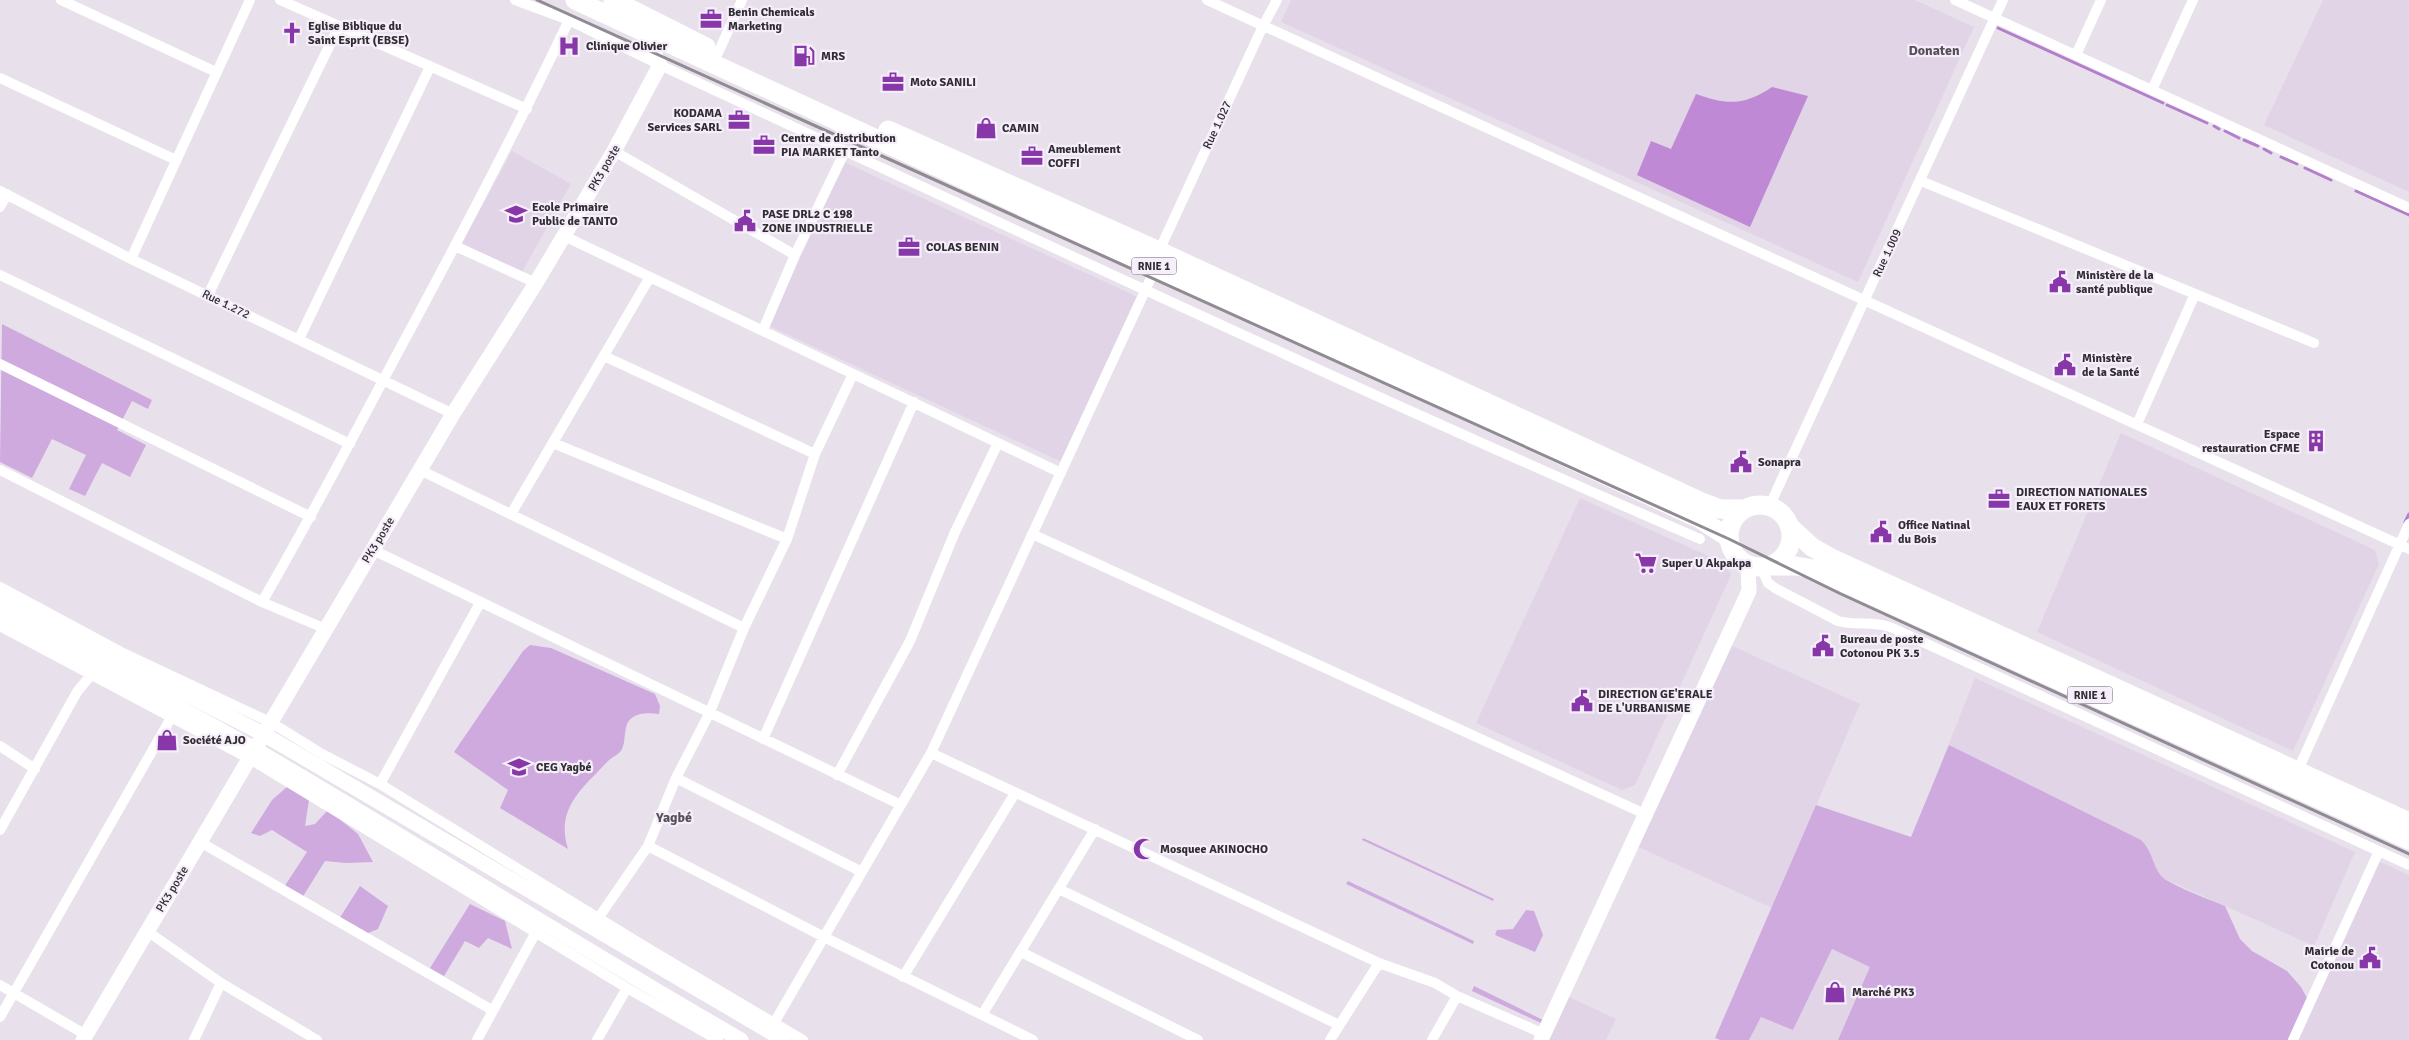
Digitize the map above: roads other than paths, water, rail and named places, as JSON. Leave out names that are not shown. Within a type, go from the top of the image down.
[{"type":"highway","name":"RNIE 1","points":[[575,0],[1704,503],[1720,509],[1745,509],[1757,505],[1770,507],[1782,514],[1789,526],[1812,547],[1831,558],[2294,778],[2409,840]]},
{"type":"highway","name":"RNIE 1","points":[[615,0],[718,53],[1158,259],[1700,519],[1729,538],[1734,552],[1759,565],[1796,566],[1814,570],[2294,778],[2409,822]]},
{"type":"highway","points":[[1729,538],[1733,522],[1745,509]]},
{"type":"highway","points":[[1759,565],[1780,559],[1788,549],[1791,536],[1789,526]]},
{"type":"street","points":[[61,0],[216,72]]},
{"type":"street","points":[[131,259],[250,0]]},
{"type":"street","points":[[280,0],[528,109]]},
{"type":"street","points":[[515,0],[569,20],[660,65],[845,151],[1502,453],[1700,539]]},
{"type":"street","points":[[718,53],[742,0]]},
{"type":"street","points":[[1207,0],[2404,546]]},
{"type":"street","name":"Rue 1.027","points":[[774,1023],[931,753],[1145,289],[1263,26],[1277,0]]},
{"type":"street","points":[[1955,0],[2409,208]]},
{"type":"street","name":"Rue 1.009","points":[[1770,507],[2003,0]]},
{"type":"street","points":[[2076,55],[2101,0]]},
{"type":"street","points":[[2152,90],[2193,0]]},
{"type":"street","points":[[262,602],[312,516],[528,109],[569,20]]},
{"type":"street","points":[[208,295],[338,26]]},
{"type":"street","points":[[660,39],[654,54],[660,65]]},
{"type":"street","name":"PK3 poste","points":[[85,1037],[453,414],[536,284],[614,151],[660,65]]},
{"type":"street","points":[[299,339],[430,67]]},
{"type":"street","points":[[0,78],[176,160]]},
{"type":"street","points":[[614,151],[794,255]]},
{"type":"street","points":[[763,330],[794,255],[845,151]]},
{"type":"street","points":[[1921,180],[2314,343]]},
{"type":"street","points":[[0,208],[3,192]]},
{"type":"street","name":"Rue 1.272","points":[[3,192],[131,259],[453,414]]},
{"type":"street","points":[[564,236],[1060,473]]},
{"type":"street","points":[[455,246],[536,284]]},
{"type":"street","points":[[0,276],[350,444]]},
{"type":"street","points":[[510,514],[650,277]]},
{"type":"street","points":[[2137,424],[2195,294]]},
{"type":"street","points":[[604,356],[815,454]]},
{"type":"street","points":[[0,364],[312,516]]},
{"type":"street","points":[[599,917],[648,846],[676,778],[709,714],[744,628],[787,539],[815,454],[853,374]]},
{"type":"street","points":[[763,739],[914,402]]},
{"type":"street","points":[[553,442],[787,539]]},
{"type":"street","points":[[837,775],[910,641],[954,532],[998,443]]},
{"type":"street","points":[[0,470],[262,602],[326,629]]},
{"type":"street","points":[[420,470],[744,628]]},
{"type":"street","points":[[2281,804],[2404,546],[2409,524]]},
{"type":"street","points":[[1032,534],[1645,814]]},
{"type":"street","points":[[373,550],[709,714],[901,805]]},
{"type":"street","points":[[1759,565],[1768,583],[1775,588],[1838,621],[1847,623],[1871,622],[1890,627],[2281,804],[2409,865]]},
{"type":"street","points":[[931,753],[1378,963],[1435,983],[1457,996],[1542,1037],[1759,565]]},
{"type":"street","points":[[0,587],[268,729],[784,1040]]},
{"type":"street","points":[[0,598],[380,784],[803,1040]]},
{"type":"street","points":[[380,784],[480,603]]},
{"type":"street","points":[[0,614],[253,755],[536,917],[626,974],[741,1040]]},
{"type":"street","points":[[0,626],[171,718],[253,755],[627,988],[718,1040]]},
{"type":"street","points":[[0,830],[77,692],[90,676]]},
{"type":"street","points":[[0,1017],[171,718]]},
{"type":"street","points":[[0,746],[35,769]]},
{"type":"street","points":[[676,778],[862,872]]},
{"type":"street","points":[[902,977],[1015,793]]},
{"type":"street","points":[[982,1015],[1095,829]]},
{"type":"street","points":[[200,842],[492,1010]]},
{"type":"street","points":[[648,846],[902,977],[1033,1040]]},
{"type":"street","points":[[2293,1040],[2379,851]]},
{"type":"street","points":[[1059,889],[1339,1025]]},
{"type":"street","points":[[147,931],[221,983],[317,1040]]},
{"type":"street","points":[[477,1040],[536,932]]},
{"type":"street","points":[[1021,952],[1198,1040]]},
{"type":"street","points":[[1330,1040],[1378,963]]},
{"type":"street","points":[[194,1040],[221,983]]},
{"type":"street","points":[[0,985],[85,1037]]},
{"type":"street","points":[[596,1040],[627,988]]},
{"type":"street","points":[[1432,1040],[1457,996]]},
{"type":"waterway","points":[[1998,28],[2163,103]]},
{"type":"waterway","points":[[2167,105],[2207,123]]},
{"type":"waterway","points":[[2214,126],[2219,129]]},
{"type":"waterway","points":[[2225,131],[2239,138]]},
{"type":"waterway","points":[[2244,140],[2258,146]]},
{"type":"waterway","points":[[2264,149],[2271,153]]},
{"type":"waterway","points":[[2281,157],[2297,164]]},
{"type":"waterway","points":[[2305,168],[2331,180]]},
{"type":"waterway","points":[[2356,191],[2409,215]]},
{"type":"waterway","points":[[2405,522],[2409,514]]},
{"type":"railway","points":[[537,0],[1729,539],[1841,594],[2409,854]]},
{"type":"place","name":"Benin Chemicals Marketing","points":[[711,19]]},
{"type":"place","name":"Eglise Biblique du Saint Esprit (EBSE)","points":[[292,33]]},
{"type":"place","name":"Clinique Olivier","points":[[569,46]]},
{"type":"place","name":"MRS","points":[[804,56]]},
{"type":"place","name":"Moto SANILI","points":[[893,82]]},
{"type":"place","name":"KODAMA Services SARL","points":[[739,120]]},
{"type":"place","name":"CAMIN","points":[[986,128]]},
{"type":"place","name":"Centre de distribution PIA MARKET Tanto","points":[[764,145]]},
{"type":"place","name":"Ameublement COFFI","points":[[1032,156]]},
{"type":"place","name":"Ecole Primaire Public de TANTO","points":[[516,214]]},
{"type":"place","name":"PASE DRL2 C 198 ZONE INDUSTRIELLE","points":[[745,221]]},
{"type":"place","name":"COLAS BENIN","points":[[909,247]]},
{"type":"place","name":"Ministère de la santé publique","points":[[2060,282]]},
{"type":"place","name":"Ministère de la Santé","points":[[2065,365]]},
{"type":"place","name":"Espace restauration CFME","points":[[2316,441]]},
{"type":"place","name":"Sonapra","points":[[1741,462]]},
{"type":"place","name":"DIRECTION NATIONALES EAUX ET FORETS","points":[[1999,499]]},
{"type":"place","name":"Office Natinal du Bois","points":[[1881,532]]},
{"type":"place","name":"Super U Akpakpa","points":[[1646,563]]},
{"type":"place","name":"Bureau de poste Cotonou PK 3.5","points":[[1823,646]]},
{"type":"place","name":"DIRECTION GE'ERALE DE L'URBANISME","points":[[1582,701]]},
{"type":"place","name":"Société AJO","points":[[167,740]]},
{"type":"place","name":"CEG Yagbé","points":[[519,767]]},
{"type":"place","name":"Mosquee AKINOCHO","points":[[1144,849]]},
{"type":"place","name":"Mairie de Cotonou","points":[[2370,958]]},
{"type":"place","name":"Marché PK3","points":[[1835,992]]},
{"type":"district","name":"Donaten","points":[[1934,50]]},
{"type":"district","name":"Yagbé","points":[[674,817]]}]
